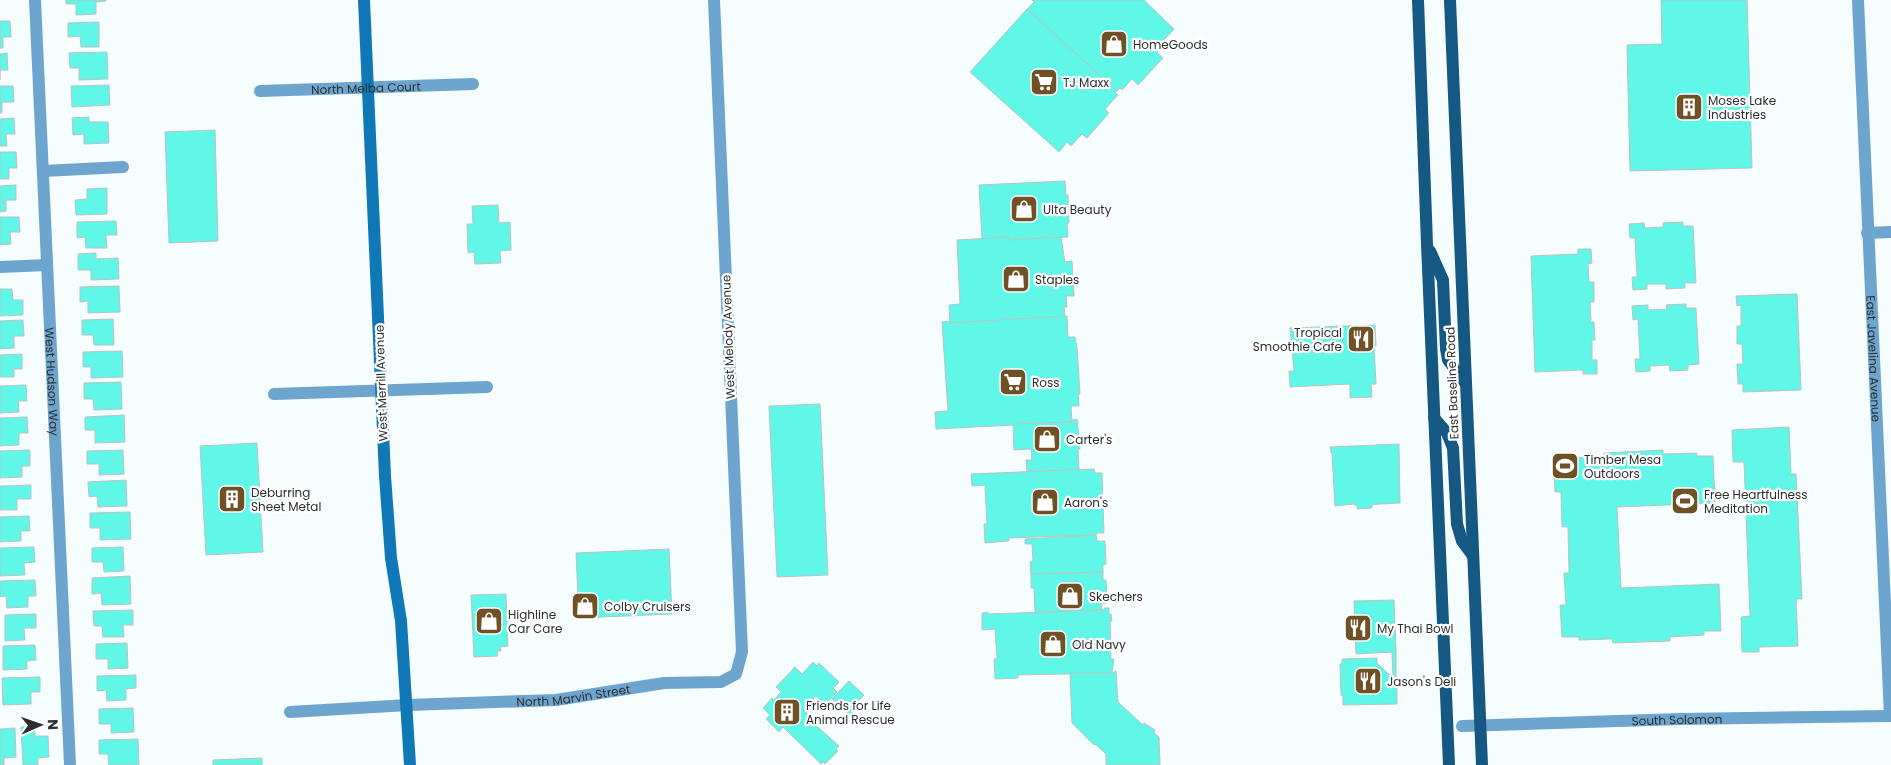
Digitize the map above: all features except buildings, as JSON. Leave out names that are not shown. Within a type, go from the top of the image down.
[{"type":"main road","name":"East Baseline Road","points":[[1418,0],[1426,244],[1450,765]]},
{"type":"main road","name":"East Baseline Road","points":[[1450,0],[1482,765]]},
{"type":"main road","points":[[1426,244],[1443,280],[1448,360],[1466,384]]},
{"type":"main road","points":[[1434,418],[1447,433],[1453,448],[1457,524],[1462,541],[1473,556]]},
{"type":"street","name":"West Hudson Way","points":[[36,0],[70,765]]},
{"type":"street","name":"West Merrill Avenue","points":[[364,0],[381,391],[391,558],[401,621],[408,706],[410,765]]},
{"type":"street","name":"West Melody Avenue","points":[[714,0],[742,652],[736,674]]},
{"type":"street","name":"East Javelina Avenue","points":[[1858,0],[1867,233],[1891,716]]},
{"type":"street","name":"North Melba Court","points":[[260,91],[473,84]]},
{"type":"street","points":[[43,170],[123,167]]},
{"type":"street","points":[[1867,233],[1891,232]]},
{"type":"street","points":[[0,267],[47,265]]},
{"type":"street","points":[[274,394],[487,387]]},
{"type":"street","name":"North Marvin Street","points":[[290,712],[556,700],[664,683],[721,682],[736,674]]},
{"type":"street","name":"South Solomon","points":[[1462,726],[1689,719],[1891,716]]},
{"type":"place","name":"HomeGoods","points":[[1114,44]]},
{"type":"place","name":"TJ Maxx","points":[[1044,82]]},
{"type":"place","name":"Moses Lake Industries","points":[[1689,107]]},
{"type":"place","name":"Ulta Beauty","points":[[1024,209]]},
{"type":"place","name":"Staples","points":[[1016,279]]},
{"type":"place","name":"Tropical Smoothie Cafe","points":[[1361,339]]},
{"type":"place","name":"Ross","points":[[1013,382]]},
{"type":"place","name":"Carter's","points":[[1047,439]]},
{"type":"place","name":"Timber Mesa Outdoors","points":[[1565,466]]},
{"type":"place","name":"Deburring Sheet Metal","points":[[232,499]]},
{"type":"place","name":"Free Heartfulness Meditation","points":[[1685,501]]},
{"type":"place","name":"Aaron's","points":[[1045,502]]},
{"type":"place","name":"Skechers","points":[[1070,596]]},
{"type":"place","name":"Colby Cruisers","points":[[585,606]]},
{"type":"place","name":"Highline Car Care","points":[[489,621]]},
{"type":"place","name":"My Thai Bowl","points":[[1358,628]]},
{"type":"place","name":"Old Navy","points":[[1053,644]]},
{"type":"place","name":"Jason's Deli","points":[[1368,681]]},
{"type":"place","name":"Friends for Life Animal Rescue","points":[[787,712]]}]
